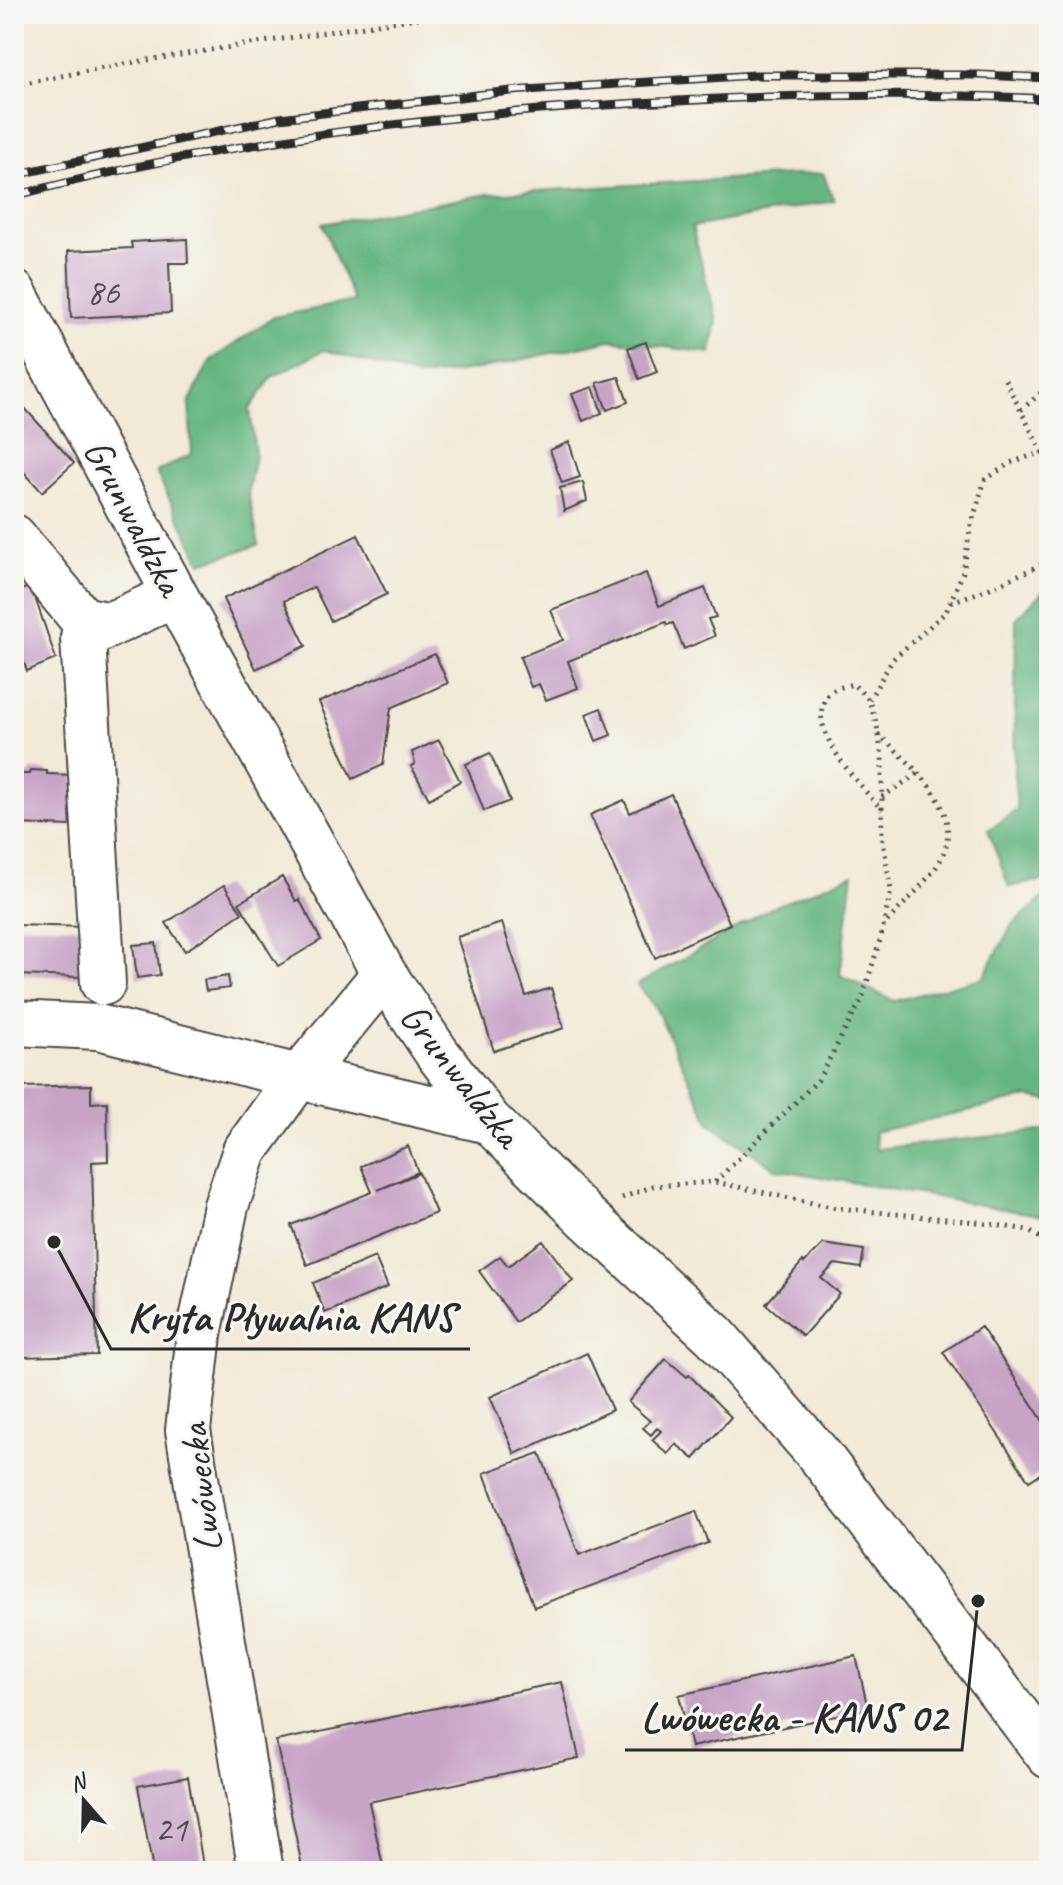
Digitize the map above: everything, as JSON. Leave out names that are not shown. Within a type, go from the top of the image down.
[{"type":"street","name":"Grunwaldzka","points":[[14,293],[175,595],[384,974],[489,1121],[586,1217],[715,1336],[820,1456],[1049,1756]]},
{"type":"street","points":[[14,537],[82,619],[107,624]]},
{"type":"street","points":[[103,983],[83,637],[175,595]]},
{"type":"street","name":"Lwówecka","points":[[261,1871],[188,1430],[199,1334],[226,1206],[245,1151],[299,1077],[384,974]]},
{"type":"street","points":[[14,1023],[98,1027],[489,1121]]},
{"type":"path","points":[[14,85],[163,57],[442,14]]},
{"type":"path","points":[[1004,378],[1042,452],[1049,458]]},
{"type":"path","points":[[1021,410],[1049,386]]},
{"type":"path","points":[[869,700],[893,659],[946,612],[963,572],[971,525],[985,480],[1010,463],[1042,452]]},
{"type":"path","points":[[950,603],[1049,561]]},
{"type":"path","points":[[715,1182],[818,1080],[862,999],[884,925],[891,890],[882,835],[882,810],[882,797],[882,757],[878,733],[869,700],[853,684],[831,691],[822,706],[824,731],[838,757],[882,810]]},
{"type":"path","points":[[878,733],[920,772],[944,809],[949,835],[941,860],[884,925]]},
{"type":"path","points":[[882,797],[920,772]]},
{"type":"path","points":[[586,1217],[612,1202],[653,1186],[715,1182],[836,1208],[1027,1230],[1049,1243]]},
{"type":"green space","points":[[823,173],[834,201],[692,227],[717,321],[711,353],[610,340],[480,369],[419,377],[324,350],[272,377],[250,409],[255,455],[248,492],[259,545],[201,563],[156,472],[192,454],[189,403],[210,361],[274,317],[354,301],[322,224],[488,194]]},
{"type":"green space","points":[[1049,585],[1049,879],[1009,887],[988,830],[1017,810],[1014,771],[1016,619]]},
{"type":"green space","points":[[853,874],[840,975],[894,1001],[983,978],[1012,925],[1049,893],[1049,1101],[1029,1097],[874,1132],[876,1149],[1049,1130],[1049,1217],[776,1169],[711,1125],[655,1007],[637,985],[771,908]]},
{"type":"building","points":[[187,239],[188,263],[169,263],[171,313],[71,318],[68,251],[132,248],[131,242]]},
{"type":"building","points":[[646,342],[657,372],[639,379],[628,348]]},
{"type":"building","points":[[619,377],[628,402],[607,410],[597,383]]},
{"type":"building","points":[[593,387],[602,413],[583,421],[572,394]]},
{"type":"building","points":[[14,396],[74,463],[42,492],[14,461]]},
{"type":"building","points":[[569,442],[580,477],[562,483],[550,450]]},
{"type":"building","points":[[583,482],[587,501],[564,511],[560,488]]},
{"type":"building","points":[[358,535],[387,594],[331,621],[314,587],[284,601],[306,646],[256,669],[223,599]]},
{"type":"building","points":[[646,573],[659,606],[705,588],[716,617],[708,619],[715,636],[684,649],[673,623],[667,625],[666,622],[568,661],[578,688],[546,700],[539,684],[531,687],[520,657],[563,640],[551,610]]},
{"type":"building","points":[[31,586],[56,659],[27,671],[14,635],[14,593]]},
{"type":"building","points":[[435,654],[448,683],[391,708],[383,765],[353,779],[319,702]]},
{"type":"building","points":[[601,708],[611,735],[596,741],[586,714]]},
{"type":"building","points":[[439,740],[460,781],[429,799],[411,766],[415,764],[412,752]]},
{"type":"building","points":[[490,753],[510,801],[484,811],[466,764]]},
{"type":"building","points":[[31,770],[74,775],[72,826],[14,824],[14,774],[30,774]]},
{"type":"building","points":[[671,794],[730,924],[655,958],[590,815],[624,800],[630,813]]},
{"type":"building","points":[[282,877],[296,901],[299,899],[321,940],[278,966],[239,903]]},
{"type":"building","points":[[224,885],[242,913],[185,951],[166,923]]},
{"type":"building","points":[[502,923],[526,996],[551,988],[564,1028],[494,1051],[457,937]]},
{"type":"building","points":[[14,925],[85,927],[83,977],[14,975]]},
{"type":"building","points":[[156,943],[160,975],[137,978],[133,945]]},
{"type":"building","points":[[228,976],[230,988],[206,991],[204,980]]},
{"type":"building","points":[[91,1085],[91,1103],[107,1102],[108,1161],[92,1162],[97,1355],[19,1357],[18,1318],[14,1319],[14,1104],[21,1104],[21,1087]]},
{"type":"building","points":[[408,1146],[418,1172],[378,1190],[419,1173],[436,1213],[307,1265],[291,1225],[372,1192],[361,1166]]},
{"type":"building","points":[[543,1241],[573,1281],[516,1322],[479,1271],[500,1256],[508,1266]]},
{"type":"building","points":[[823,1244],[864,1250],[861,1268],[835,1264],[821,1278],[840,1294],[803,1336],[766,1304],[803,1261]]},
{"type":"building","points":[[375,1257],[388,1287],[325,1313],[313,1283]]},
{"type":"building","points":[[981,1327],[1049,1430],[1049,1468],[1029,1481],[943,1352]]},
{"type":"building","points":[[587,1353],[612,1410],[515,1454],[490,1397]]},
{"type":"building","points":[[666,1359],[687,1377],[689,1375],[731,1417],[694,1459],[676,1444],[668,1454],[652,1440],[661,1431],[657,1428],[651,1435],[643,1428],[650,1421],[628,1402]]},
{"type":"building","points":[[540,1453],[579,1555],[696,1511],[708,1543],[534,1607],[484,1473]]},
{"type":"building","points":[[856,1656],[868,1709],[691,1747],[679,1695]]},
{"type":"building","points":[[562,1682],[579,1758],[369,1802],[384,1871],[303,1871],[276,1741]]},
{"type":"building","points":[[188,1777],[204,1871],[153,1871],[138,1786]]},
{"type":"railway","points":[[14,175],[280,118],[511,91],[755,75],[1049,78]]},
{"type":"railway","points":[[14,196],[245,146],[480,115],[637,103],[791,96],[1049,99]]},
{"type":"place","name":"Kryta Pływalnia KANS","points":[[54,1242]]},
{"type":"place","name":"Lwówecka - KANS 02","points":[[978,1601]]}]
